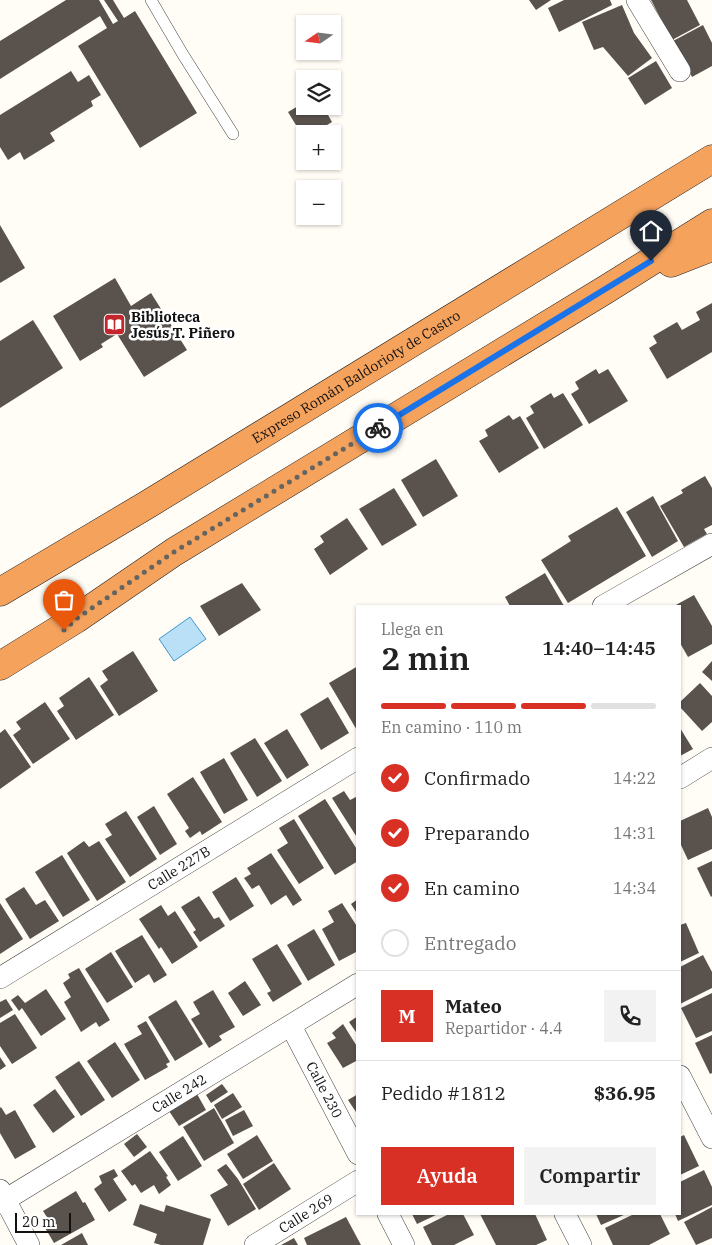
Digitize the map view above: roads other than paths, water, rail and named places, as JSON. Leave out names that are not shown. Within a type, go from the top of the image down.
[{"type":"highway","name":"Expreso Román Baldorioty de Castro","points":[[0,592],[145,506],[712,159]]},
{"type":"highway","points":[[0,666],[76,619],[174,552],[605,290],[712,222]]},
{"type":"highway","points":[[605,290],[712,247]]},
{"type":"highway","points":[[0,683],[41,653],[76,619]]},
{"type":"street","points":[[637,0],[680,70]]},
{"type":"street","points":[[605,605],[712,544]]},
{"type":"street","points":[[681,777],[712,758]]},
{"type":"street","name":"Calle 227B","points":[[0,978],[356,759]]},
{"type":"street","name":"Calle 242","points":[[2,1198],[356,985]]},
{"type":"street","name":"Calle 230","points":[[291,1026],[356,1150]]},
{"type":"street","points":[[681,1078],[712,1138]]},
{"type":"street","name":"Calle 269","points":[[255,1245],[356,1182]]},
{"type":"street","points":[[2,1198],[29,1245]]},
{"type":"street","points":[[389,1215],[404,1245]]},
{"type":"street","points":[[566,1215],[581,1245]]},
{"type":"lane","points":[[151,0],[233,134]]},
{"type":"water","points":[[190,617],[206,639],[174,661],[159,639]]},
{"type":"place","name":"Biblioteca Jesús T. Piñero","points":[[115,325]]}]
